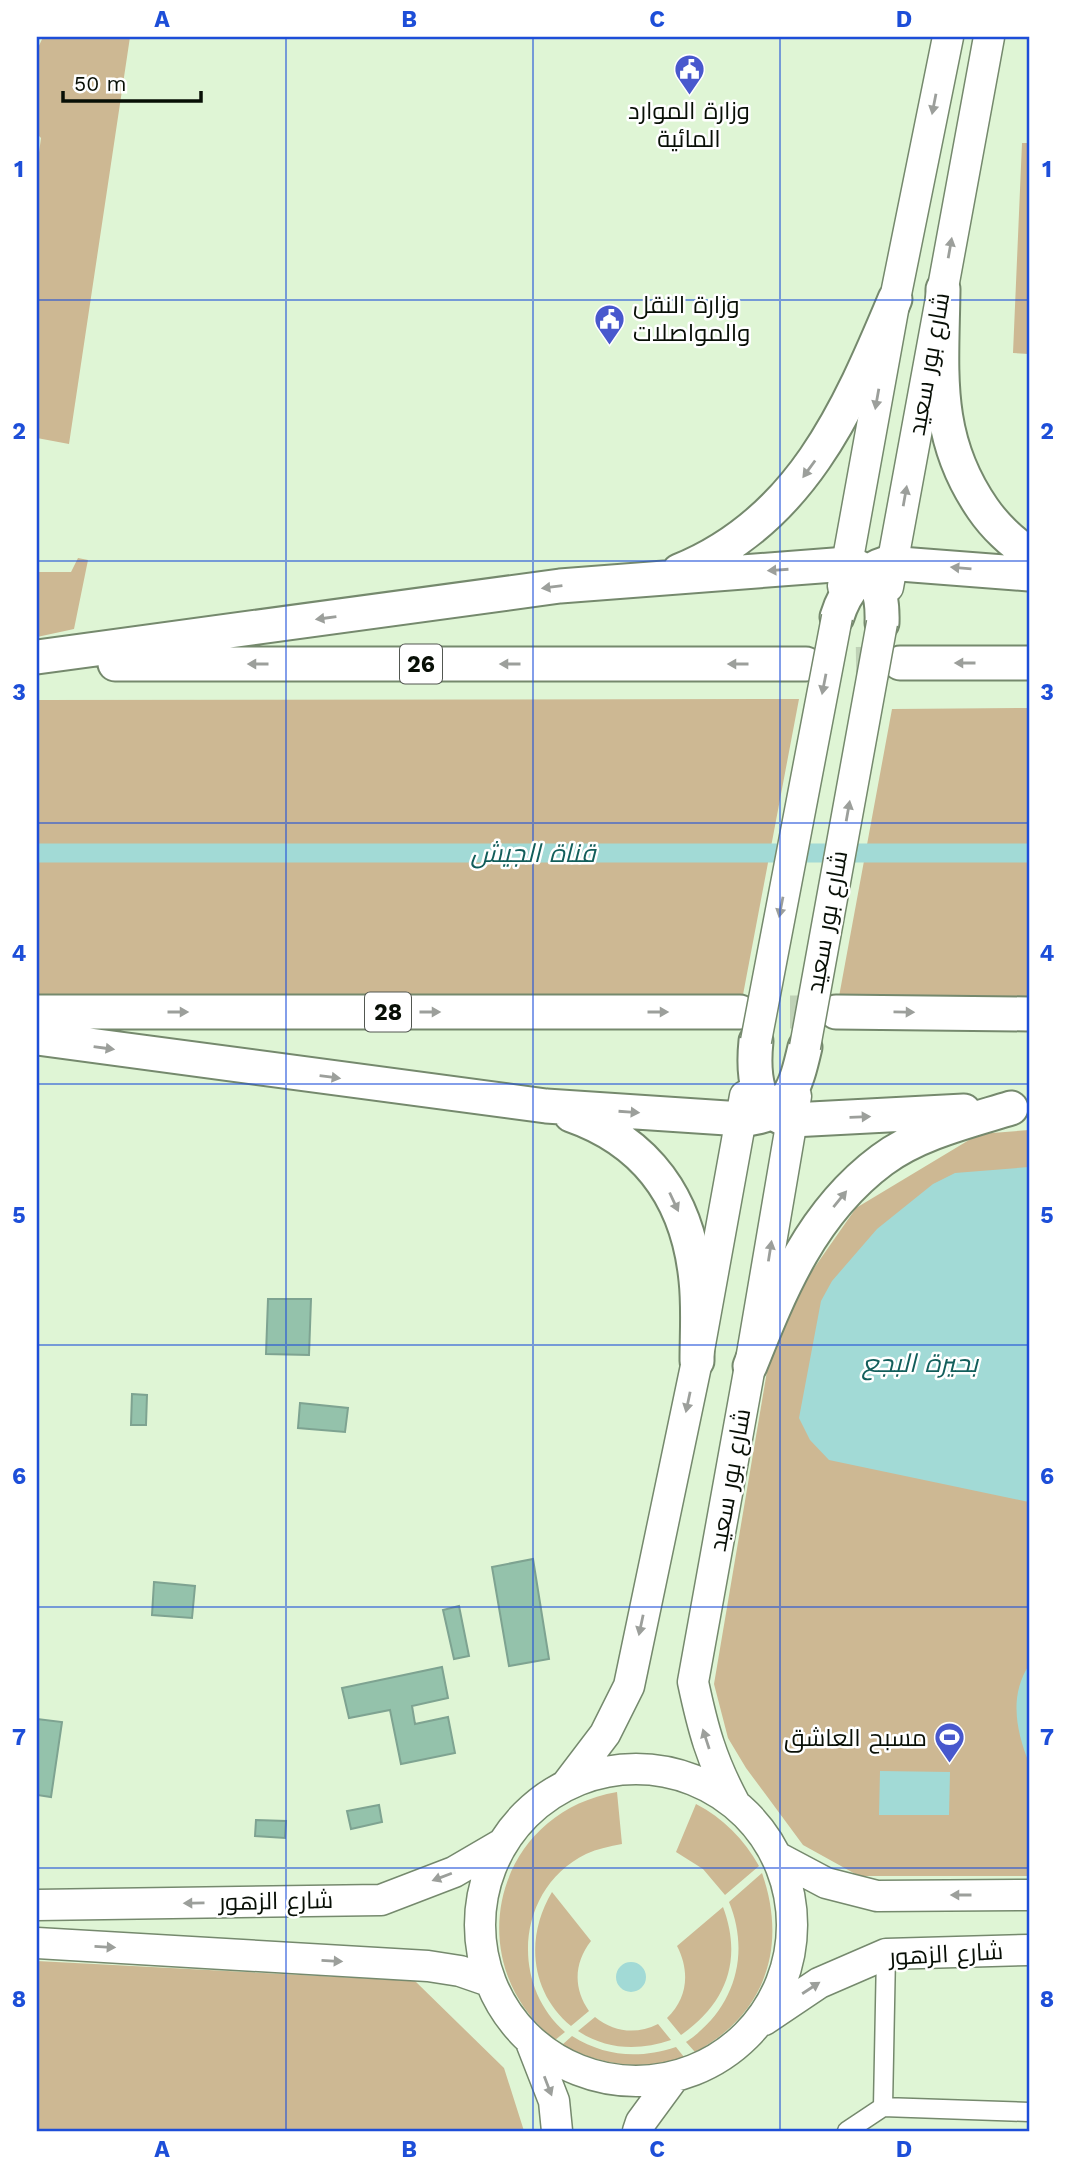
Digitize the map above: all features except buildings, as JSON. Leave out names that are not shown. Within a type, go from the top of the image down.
[{"type":"highway","points":[[943,289],[942,393],[948,438],[971,492],[998,527],[1029,554]]},
{"type":"highway","points":[[661,578],[692,566],[751,529],[778,507],[822,450],[856,387],[895,299]]},
{"type":"highway","points":[[37,657],[560,586],[661,578],[1029,574]]},
{"type":"highway","points":[[837,617],[844,596],[867,576]]},
{"type":"highway","points":[[867,576],[881,598],[882,623]]},
{"type":"highway","points":[[900,663],[1029,663]]},
{"type":"highway","name":"26","points":[[37,664],[806,664]]},
{"type":"highway","name":"28","points":[[37,1012],[740,1012]]},
{"type":"highway","points":[[836,1012],[1029,1014]]},
{"type":"highway","points":[[37,1038],[546,1106],[770,1108],[899,1116],[1020,1107]]},
{"type":"highway","points":[[756,1041],[756,1079],[770,1108]]},
{"type":"highway","points":[[770,1108],[795,1082],[805,1047]]},
{"type":"highway","points":[[546,1106],[582,1118],[621,1140],[645,1158],[662,1178],[685,1228],[696,1280],[697,1361]]},
{"type":"highway","points":[[750,1366],[778,1294],[800,1254],[849,1189],[883,1159],[919,1140],[1020,1107]]},
{"type":"main road","name":"شارع بور سعيد","points":[[867,576],[895,299],[948,37]]},
{"type":"main road","name":"شارع بور سعيد","points":[[867,576],[943,289],[989,37]]},
{"type":"main road","name":"شارع بور سعيد","points":[[756,1041],[837,617]]},
{"type":"main road","name":"شارع بور سعيد","points":[[805,1047],[882,623]]},
{"type":"main road","name":"شارع بور سعيد","points":[[734,1802],[711,1755],[692,1682],[750,1366],[770,1108]]},
{"type":"main road","points":[[567,1784],[605,1734],[629,1686],[697,1361],[770,1108]]},
{"type":"main road","points":[[653,1769],[696,1779],[734,1802],[759,1827],[778,1857],[791,1900],[791,1945],[779,1988],[755,2026],[718,2058],[674,2077],[624,2081],[574,2069],[531,2042],[507,2014],[489,1981],[479,1935],[484,1888],[502,1844],[530,1810],[567,1784],[609,1770],[653,1769]]},
{"type":"main road","name":"شارع الزهور","points":[[37,1905],[381,1900],[454,1872],[502,1844]]},
{"type":"main road","points":[[778,1857],[825,1883],[877,1895],[1029,1895]]},
{"type":"main road","points":[[37,1943],[428,1966],[460,1971],[489,1981]]},
{"type":"main road","name":"شارع الزهور","points":[[755,2026],[819,1983],[886,1954],[1029,1950]]},
{"type":"main road","points":[[531,2042],[554,2101],[557,2131]]},
{"type":"main road","points":[[638,2131],[641,2122],[674,2077]]},
{"type":"street","points":[[883,2107],[886,1954]]},
{"type":"street","points":[[848,2131],[883,2107],[1029,2112]]},
{"type":"shaded area","points":[[43,37],[130,37],[69,444],[37,438],[37,167],[41,138],[37,134],[37,50]]},
{"type":"shaded area","points":[[1022,143],[1029,143],[1029,354],[1013,353]]},
{"type":"shaded area","points":[[78,558],[88,560],[74,629],[37,637],[37,572],[71,572]]},
{"type":"shaded area","points":[[799,699],[742,1000],[37,1000],[37,700]]},
{"type":"shaded area","points":[[1029,708],[1029,1002],[838,1002],[892,709]]},
{"type":"shaded area","points":[[1029,1130],[1029,1876],[859,1876],[803,1845],[746,1768],[728,1738],[714,1684],[775,1324],[856,1208],[979,1134]]},
{"type":"shaded area","points":[[617,1792],[622,1844],[586,1854],[563,1869],[546,1889],[534,1912],[529,1937],[529,1963],[535,1988],[547,2012],[565,2032],[555,2040],[525,2008],[506,1972],[499,1934],[503,1895],[517,1860],[541,1829],[575,1806]]},
{"type":"shaded area","points":[[696,1804],[732,1830],[759,1866],[725,1895],[703,1869],[676,1852]]},
{"type":"shaded area","points":[[762,1873],[772,1927],[771,1952],[764,1976],[754,1999],[739,2019],[719,2037],[695,2052],[686,2042],[716,2014],[734,1980],[738,1942],[729,1902]]},
{"type":"shaded area","points":[[552,1892],[591,1941],[581,1958],[578,1976],[580,1993],[589,2011],[571,2026],[547,1997],[536,1963],[538,1927]]},
{"type":"shaded area","points":[[723,1907],[731,1945],[726,1979],[709,2009],[681,2035],[667,2018],[679,2002],[685,1984],[684,1965],[677,1946]]},
{"type":"shaded area","points":[[37,1961],[415,1981],[504,2068],[524,2131],[37,2131]]},
{"type":"shaded area","points":[[595,2017],[617,2029],[633,2031],[658,2024],[671,2040],[635,2047],[600,2042],[578,2031]]},
{"type":"shaded area","points":[[572,2036],[610,2052],[636,2054],[676,2047],[684,2057],[637,2065],[607,2062],[562,2045]]},
{"type":"water","name":"بحيرة البجع","points":[[1029,1167],[1029,1502],[829,1460],[810,1440],[799,1418],[821,1301],[832,1281],[877,1229],[933,1184],[955,1173]]},
{"type":"water","points":[[1029,1665],[1029,1763],[1018,1726],[1017,1701]]},
{"type":"water","points":[[880,1771],[950,1772],[949,1815],[879,1815]]},
{"type":"water","points":[[631,1962],[642,1966],[646,1977],[642,1988],[631,1992],[620,1988],[616,1977],[620,1966]]},
{"type":"waterway","name":"قناة الجيش","points":[[37,853],[1029,853]]},
{"type":"tunnel","points":[[806,664],[900,663]]},
{"type":"tunnel","points":[[740,1012],[836,1012]]},
{"type":"place","name":"وزارة الموارد المائية","points":[[689,96]]},
{"type":"place","name":"وزارة النقل والمواصلات","points":[[610,346]]},
{"type":"place","name":"مسبح العاشق","points":[[950,1765]]}]
